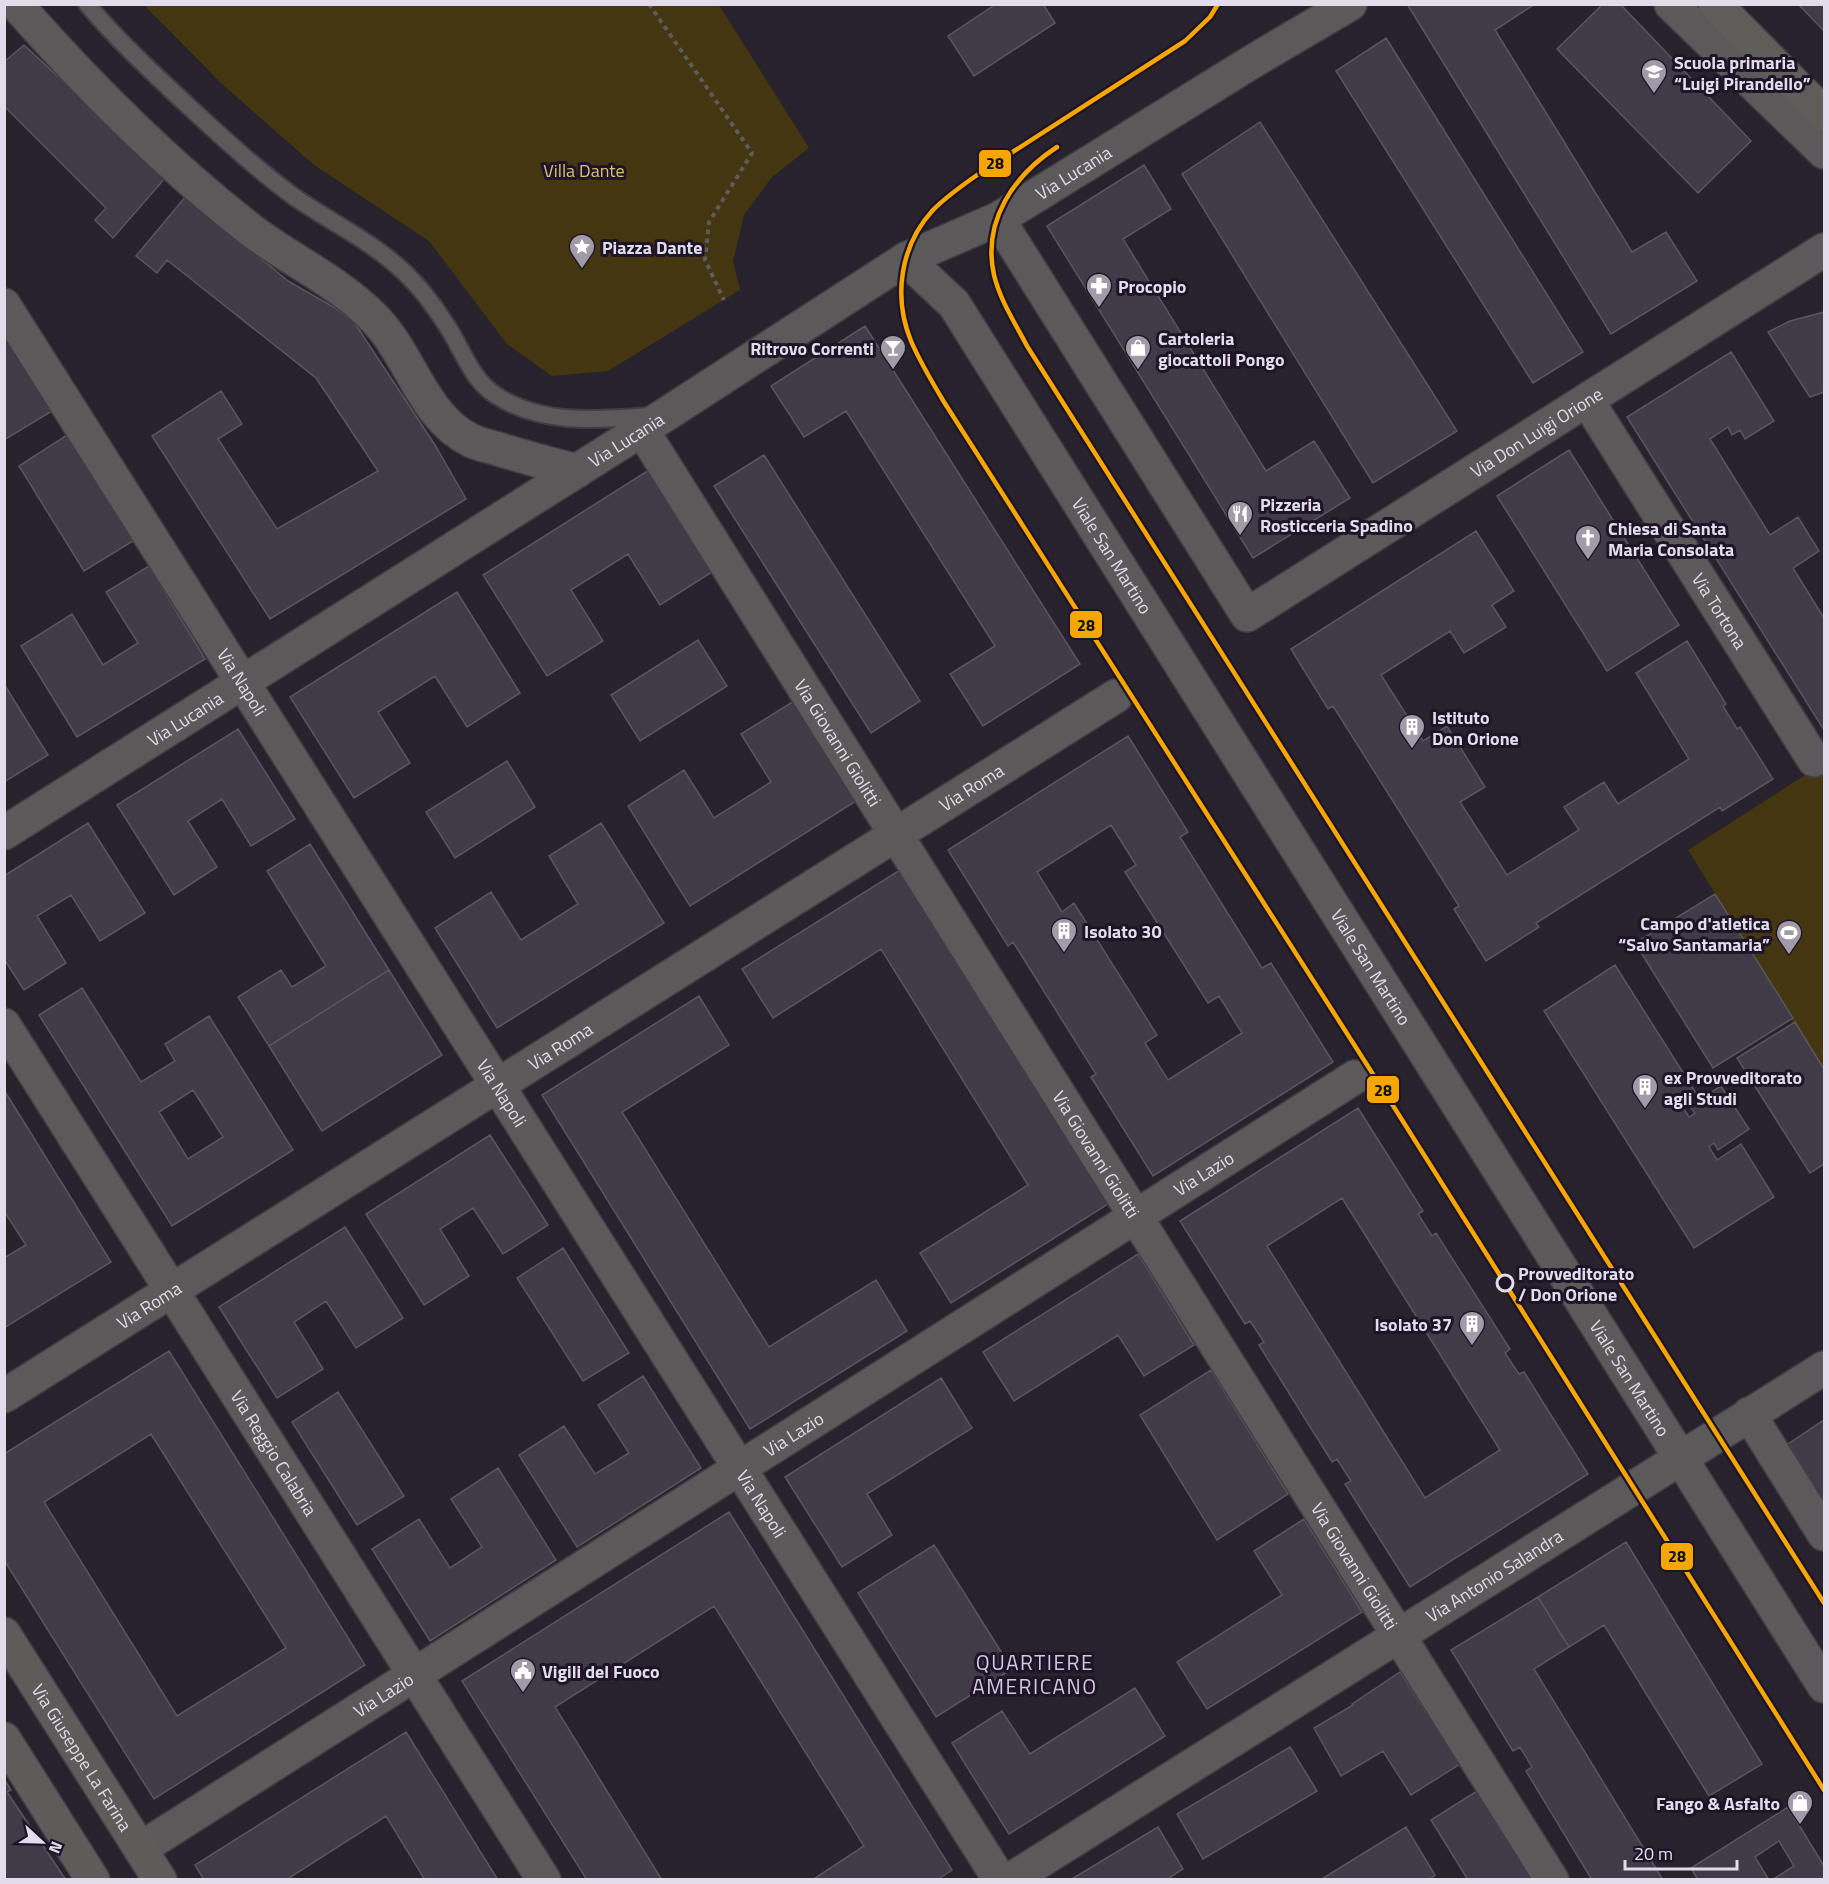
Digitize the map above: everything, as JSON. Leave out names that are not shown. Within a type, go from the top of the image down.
[{"type":"main road","points":[[1715,4],[1824,114]]},
{"type":"main road","name":"Via Giuseppe La Farina","points":[[4,1634],[160,1880]]},
{"type":"main road","points":[[4,1739],[93,1880]]},
{"type":"street","points":[[16,4],[54,48],[109,103],[205,192],[288,257],[347,294],[376,319],[443,420],[472,441],[577,471]]},
{"type":"street","name":"Via Lucania","points":[[4,833],[577,471],[906,259],[998,219],[1350,4]]},
{"type":"street","points":[[1671,4],[1824,152]]},
{"type":"street","name":"Via Don Luigi Orione","points":[[998,219],[1247,615],[1824,250]]},
{"type":"street","name":"Viale San Martino","points":[[906,259],[954,304],[1824,1686]]},
{"type":"street","name":"Via Napoli","points":[[4,305],[1000,1880]]},
{"type":"street","name":"Via Tortona","points":[[1587,399],[1814,760]]},
{"type":"street","name":"Via Giovanni Giolitti","points":[[653,422],[896,835],[1552,1880]]},
{"type":"street","name":"Via Roma","points":[[4,1396],[1116,696]]},
{"type":"street","name":"Via Reggio Calabria","points":[[4,1024],[544,1880]]},
{"type":"street","name":"Via Lazio","points":[[140,1849],[1355,1077]]},
{"type":"street","name":"Via Antonio Salandra","points":[[1010,1880],[1824,1368]]},
{"type":"street","points":[[1749,1414],[1824,1534]]},
{"type":"lane","points":[[87,4],[107,28],[165,84],[259,168],[293,195],[381,252],[405,272],[424,293],[447,326],[475,377],[496,395],[528,411],[558,417],[653,422]]},
{"type":"path","points":[[649,4],[752,153],[708,222],[705,260],[724,300]]},
{"type":"green space","name":"Villa Dante","points":[[144,5],[719,5],[809,148],[772,177],[744,215],[733,261],[740,290],[608,371],[552,376],[507,344],[429,241],[314,165],[222,84]]},
{"type":"green space","name":"Campo d'atletica “Salvo Santamaria”","points":[[1824,763],[1824,1069],[1788,1016],[1774,988],[1688,850]]},
{"type":"building","points":[[996,4],[1043,4],[1055,23],[974,76],[948,36]]},
{"type":"building","points":[[1407,4],[1535,4],[1495,30],[1632,252],[1666,232],[1697,281],[1611,334]]},
{"type":"building","name":"Scuola primaria “Luigi Pirandello”","points":[[1603,4],[1620,4],[1751,141],[1698,193],[1557,49]]},
{"type":"building","points":[[1798,4],[1824,4],[1824,31]]},
{"type":"building","points":[[1386,38],[1583,352],[1533,383],[1336,71]]},
{"type":"building","points":[[24,45],[166,177],[113,238],[95,220],[106,208],[5,107],[4,62]]},
{"type":"building","points":[[1260,122],[1457,431],[1373,483],[1182,174]]},
{"type":"building","points":[[1144,165],[1171,209],[1123,239],[1266,471],[1314,441],[1350,498],[1253,558],[1047,226]]},
{"type":"building","points":[[186,196],[288,281],[335,308],[354,322],[435,445],[466,499],[270,619],[152,436],[221,391],[242,424],[218,439],[277,529],[378,471],[316,378],[167,260],[157,273],[136,256]]},
{"type":"building","points":[[1824,312],[1824,392],[1810,397],[1768,332],[1790,321]]},
{"type":"building","points":[[865,326],[1080,664],[983,726],[950,674],[995,646],[846,411],[804,437],[771,386]]},
{"type":"building","points":[[4,332],[52,411],[4,440]]},
{"type":"building","points":[[1731,352],[1774,421],[1745,439],[1740,430],[1732,435],[1728,427],[1710,439],[1770,535],[1798,517],[1819,551],[1793,568],[1824,618],[1824,730],[1627,417]]},
{"type":"building","points":[[67,435],[133,541],[84,571],[19,466]]},
{"type":"building","name":"Chiesa di Santa Maria Consolata","points":[[1569,450],[1679,625],[1607,671],[1497,496]]},
{"type":"building","points":[[764,455],[920,701],[871,733],[714,486]]},
{"type":"building","points":[[649,470],[712,572],[660,605],[628,554],[571,590],[603,641],[547,676],[483,575]]},
{"type":"building","name":"Istituto Don Orione","points":[[1476,531],[1514,591],[1492,605],[1506,627],[1464,653],[1450,631],[1381,675],[1423,741],[1447,726],[1485,787],[1460,802],[1507,875],[1579,830],[1564,807],[1604,782],[1618,804],[1689,759],[1636,673],[1687,641],[1726,704],[1723,706],[1737,729],[1740,727],[1773,779],[1722,811],[1720,807],[1536,923],[1539,927],[1486,961],[1454,909],[1459,906],[1333,706],[1328,709],[1291,649]]},
{"type":"building","points":[[149,566],[205,659],[77,737],[21,646],[72,614],[103,665],[138,643],[106,592]]},
{"type":"building","points":[[457,592],[520,693],[467,727],[435,676],[378,712],[410,763],[354,798],[290,697]]},
{"type":"building","points":[[698,640],[727,686],[640,741],[611,695]]},
{"type":"building","points":[[4,684],[48,755],[4,782]]},
{"type":"building","points":[[794,701],[856,801],[690,906],[628,806],[684,770],[714,818],[771,782],[741,734]]},
{"type":"building","points":[[238,729],[295,819],[251,846],[222,799],[188,821],[217,867],[174,895],[117,805]]},
{"type":"building","name":"Isolato 30","points":[[1128,736],[1188,832],[1180,837],[1262,968],[1271,963],[1333,1062],[1153,1176],[1091,1077],[1096,1074],[1013,942],[1008,946],[948,850]],"holes":[[[1111,825],[1136,865],[1125,872],[1208,1003],[1219,996],[1242,1033],[1168,1080],[1145,1043],[1157,1035],[1074,903],[1062,912],[1037,872]]]},
{"type":"building","points":[[507,761],[535,807],[455,858],[426,812]]},
{"type":"building","points":[[88,823],[145,913],[100,941],[71,895],[37,916],[66,963],[24,990],[4,959],[4,876]]},
{"type":"building","points":[[601,823],[664,923],[497,1028],[435,928],[491,892],[521,940],[578,904],[549,856]]},
{"type":"building","points":[[310,844],[389,970],[269,1046],[238,997],[281,970],[292,987],[326,966],[267,871]]},
{"type":"building","points":[[900,870],[1108,1204],[951,1303],[920,1253],[1028,1185],[881,949],[773,1018],[742,969]]},
{"type":"building","points":[[1715,894],[1793,1018],[1713,1068],[1635,943]]},
{"type":"building","name":"ex Provveditorato agli Studi","points":[[1615,965],[1696,1093],[1680,1103],[1689,1117],[1695,1113],[1689,1106],[1721,1086],[1749,1129],[1718,1150],[1714,1143],[1709,1147],[1717,1160],[1741,1144],[1774,1197],[1694,1248],[1544,1011]]},
{"type":"building","points":[[389,970],[442,1055],[322,1131],[269,1046]]},
{"type":"building","points":[[82,988],[141,1082],[175,1061],[165,1044],[209,1016],[293,1150],[172,1226],[39,1015]],"holes":[[[193,1090],[223,1137],[188,1159],[159,1112]]]},
{"type":"building","points":[[699,996],[729,1045],[622,1112],[769,1347],[876,1280],[907,1331],[750,1429],[542,1095]]},
{"type":"building","points":[[1795,1022],[1824,1069],[1824,1164],[1810,1173],[1737,1058]]},
{"type":"building","points":[[4,1090],[111,1262],[4,1328],[4,1258],[26,1245],[4,1211]]},
{"type":"building","name":"Isolato 37","points":[[1358,1108],[1423,1211],[1418,1214],[1432,1236],[1436,1233],[1510,1349],[1505,1353],[1519,1374],[1524,1372],[1588,1474],[1410,1587],[1345,1484],[1351,1481],[1337,1459],[1332,1462],[1259,1345],[1264,1342],[1250,1321],[1245,1324],[1180,1221]],"holes":[[[1342,1198],[1500,1450],[1425,1498],[1267,1246]]]},
{"type":"building","points":[[490,1135],[548,1225],[503,1254],[473,1208],[440,1229],[469,1276],[424,1305],[366,1214]]},
{"type":"building","points":[[345,1227],[403,1318],[356,1348],[326,1301],[294,1322],[323,1369],[277,1398],[219,1307]]},
{"type":"building","points":[[563,1248],[629,1353],[583,1381],[517,1278]]},
{"type":"building","points":[[1138,1254],[1194,1345],[1144,1376],[1118,1335],[1014,1401],[983,1352]]},
{"type":"building","points":[[169,1351],[365,1665],[154,1799],[4,1560],[4,1454]],"holes":[[[151,1434],[286,1648],[177,1716],[44,1502]]]},
{"type":"building","points":[[1211,1370],[1288,1494],[1217,1540],[1140,1415]]},
{"type":"building","points":[[643,1376],[701,1468],[577,1547],[519,1455],[564,1426],[595,1474],[629,1453],[598,1405]]},
{"type":"building","points":[[941,1378],[972,1428],[867,1494],[892,1535],[842,1567],[785,1477]]},
{"type":"building","points":[[338,1392],[404,1496],[357,1525],[292,1422]]},
{"type":"building","points":[[1824,1420],[1824,1502],[1788,1444]]},
{"type":"building","points":[[498,1468],[556,1560],[430,1641],[372,1549],[419,1519],[450,1568],[482,1547],[451,1499]]},
{"type":"building","name":"Vigili del Fuoco","points":[[729,1512],[952,1870],[937,1880],[812,1880],[864,1846],[714,1606],[555,1707],[662,1880],[587,1880],[462,1681]]},
{"type":"building","points":[[1304,1519],[1362,1612],[1207,1709],[1177,1662],[1282,1595],[1254,1551]]},
{"type":"building","points":[[1626,1542],[1762,1764],[1709,1796],[1604,1625],[1569,1647],[1538,1597]]},
{"type":"building","points":[[934,1545],[1012,1669],[936,1717],[858,1593]]},
{"type":"building","points":[[1538,1597],[1569,1647],[1534,1669],[1663,1880],[1592,1880],[1526,1771],[1532,1767],[1520,1747],[1513,1751],[1451,1650]]},
{"type":"building","points":[[1400,1672],[1460,1764],[1411,1795],[1383,1751],[1341,1776],[1314,1728],[1353,1705]]},
{"type":"building","points":[[1135,1688],[1165,1736],[1009,1834],[952,1743],[1002,1711],[1030,1754]]},
{"type":"building","points":[[406,1732],[498,1880],[425,1880],[386,1816],[286,1880],[204,1880],[195,1865]]},
{"type":"building","points":[[1290,1747],[1317,1791],[1203,1859],[1177,1814]]},
{"type":"building","points":[[4,1779],[11,1790],[7,1792],[66,1880],[4,1880]]},
{"type":"building","points":[[1477,1791],[1532,1880],[1468,1880],[1431,1820]]},
{"type":"building","points":[[1788,1807],[1824,1866],[1824,1880],[1772,1880],[1794,1866],[1779,1841],[1755,1857],[1769,1880],[1698,1880],[1691,1868]]},
{"type":"building","points":[[1158,1827],[1183,1869],[1166,1880],[1070,1880]]},
{"type":"building","points":[[1406,1827],[1435,1875],[1429,1880],[1320,1880]]},
{"type":"transit line","name":"28","points":[[1218,4],[1210,17],[1185,41],[980,173],[933,210],[913,239],[903,272],[901,290],[905,324],[922,364],[944,402],[1392,1104],[1824,1790]]},
{"type":"transit line","name":"28","points":[[1057,147],[1027,171],[1005,201],[997,218],[991,255],[994,275],[1013,320],[1027,346],[1824,1603]]},
{"type":"place","name":"Scuola primaria “Luigi Pirandello”","points":[[1654,95]]},
{"type":"place","name":"Piazza Dante","points":[[582,270]]},
{"type":"place","name":"Procopio","points":[[1099,309]]},
{"type":"place","name":"Ritrovo Correnti","points":[[893,371]]},
{"type":"place","name":"Cartoleria giocattoli Pongo","points":[[1138,371]]},
{"type":"place","name":"Pizzeria Rosticceria Spadino","points":[[1240,537]]},
{"type":"place","name":"Chiesa di Santa Maria Consolata","points":[[1588,561]]},
{"type":"place","name":"Istituto Don Orione","points":[[1412,750]]},
{"type":"place","name":"Isolato 30","points":[[1064,954]]},
{"type":"place","name":"Campo d'atletica “Salvo Santamaria”","points":[[1789,956]]},
{"type":"place","name":"ex Provveditorato agli Studi","points":[[1645,1110]]},
{"type":"place","name":"Provveditorato / Don Orione","points":[[1505,1283]]},
{"type":"place","name":"Isolato 37","points":[[1472,1347]]},
{"type":"place","name":"Vigili del Fuoco","points":[[523,1694]]},
{"type":"place","name":"Fango & Asfalto","points":[[1800,1826]]},
{"type":"district","name":"QUARTIERE AMERICANO","points":[[1035,1674]]}]
